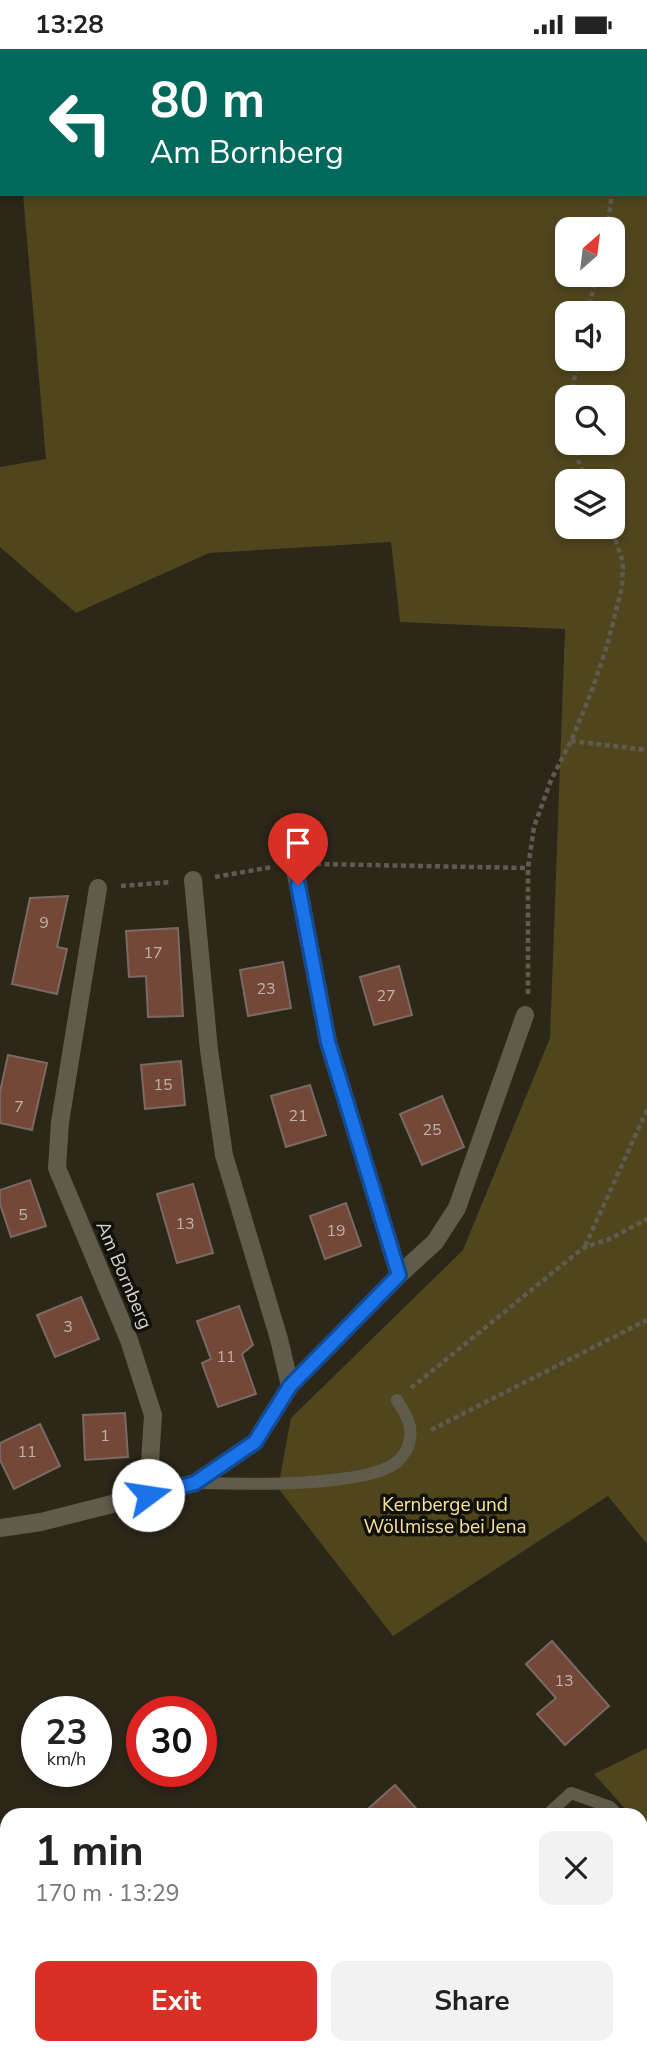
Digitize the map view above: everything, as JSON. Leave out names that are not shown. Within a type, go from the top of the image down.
[{"type":"street","points":[[294,864],[328,1042],[399,1275]]},
{"type":"street","points":[[193,880],[209,1050],[224,1155],[279,1339],[290,1386]]},
{"type":"street","name":"Am Bornberg","points":[[98,888],[60,1122],[57,1168],[129,1340],[153,1415],[148,1495]]},
{"type":"street","points":[[0,1528],[41,1523],[195,1483],[255,1442],[290,1386],[399,1275],[435,1243],[457,1208],[524,1016]]},
{"type":"lane","points":[[195,1483],[338,1481],[377,1472],[397,1462],[407,1450],[411,1438],[410,1423],[397,1400]]},
{"type":"lane","points":[[555,1808],[572,1793],[611,1808]]},
{"type":"path","points":[[609,217],[612,196]]},
{"type":"path","points":[[524,1016],[528,989],[528,868],[534,827],[603,658],[622,587],[623,562],[615,539]]},
{"type":"path","points":[[571,741],[647,750]]},
{"type":"path","points":[[585,1247],[647,1110]]},
{"type":"path","points":[[397,1400],[585,1247],[610,1239],[647,1219]]},
{"type":"path","points":[[411,1438],[647,1320]]},
{"type":"green space","name":"Kernberge und Wöllmisse bei Jena","points":[[23,196],[647,196],[647,1544],[608,1496],[393,1636],[278,1488],[291,1418],[463,1250],[550,1038],[565,629],[400,622],[391,542],[209,553],[76,613],[0,547],[0,467],[46,459]]},
{"type":"green space","points":[[647,1748],[647,1808],[625,1808],[594,1774]]},
{"type":"building","points":[[68,896],[57,947],[67,949],[57,994],[12,984],[30,898]]},
{"type":"building","points":[[178,928],[183,1016],[148,1017],[146,976],[129,977],[126,931]]},
{"type":"building","points":[[283,962],[291,1008],[248,1016],[240,970]]},
{"type":"building","points":[[399,966],[412,1015],[374,1025],[360,977]]},
{"type":"building","points":[[8,1055],[47,1063],[32,1130],[0,1123],[0,1092]]},
{"type":"building","points":[[181,1061],[185,1105],[145,1109],[141,1065]]},
{"type":"building","points":[[310,1085],[326,1135],[286,1147],[271,1096]]},
{"type":"building","points":[[442,1096],[464,1147],[422,1165],[400,1114]]},
{"type":"building","points":[[30,1180],[46,1226],[11,1237],[0,1204],[0,1190]]},
{"type":"building","points":[[193,1184],[213,1253],[177,1263],[157,1194]]},
{"type":"building","points":[[346,1203],[361,1246],[325,1259],[310,1216]]},
{"type":"building","points":[[81,1297],[99,1339],[55,1357],[37,1315]]},
{"type":"building","points":[[239,1306],[253,1345],[242,1354],[256,1394],[218,1407],[202,1363],[211,1359],[197,1321]]},
{"type":"building","points":[[125,1413],[128,1457],[85,1460],[83,1415]]},
{"type":"building","points":[[40,1424],[60,1466],[14,1489],[0,1460],[0,1443]]},
{"type":"building","points":[[552,1641],[609,1706],[565,1745],[537,1714],[556,1698],[526,1664]]},
{"type":"building","points":[[395,1785],[416,1808],[369,1808]]},
{"type":"route","points":[[148,1495],[195,1483],[255,1442],[290,1386],[399,1275],[328,1042],[298,885]]}]
